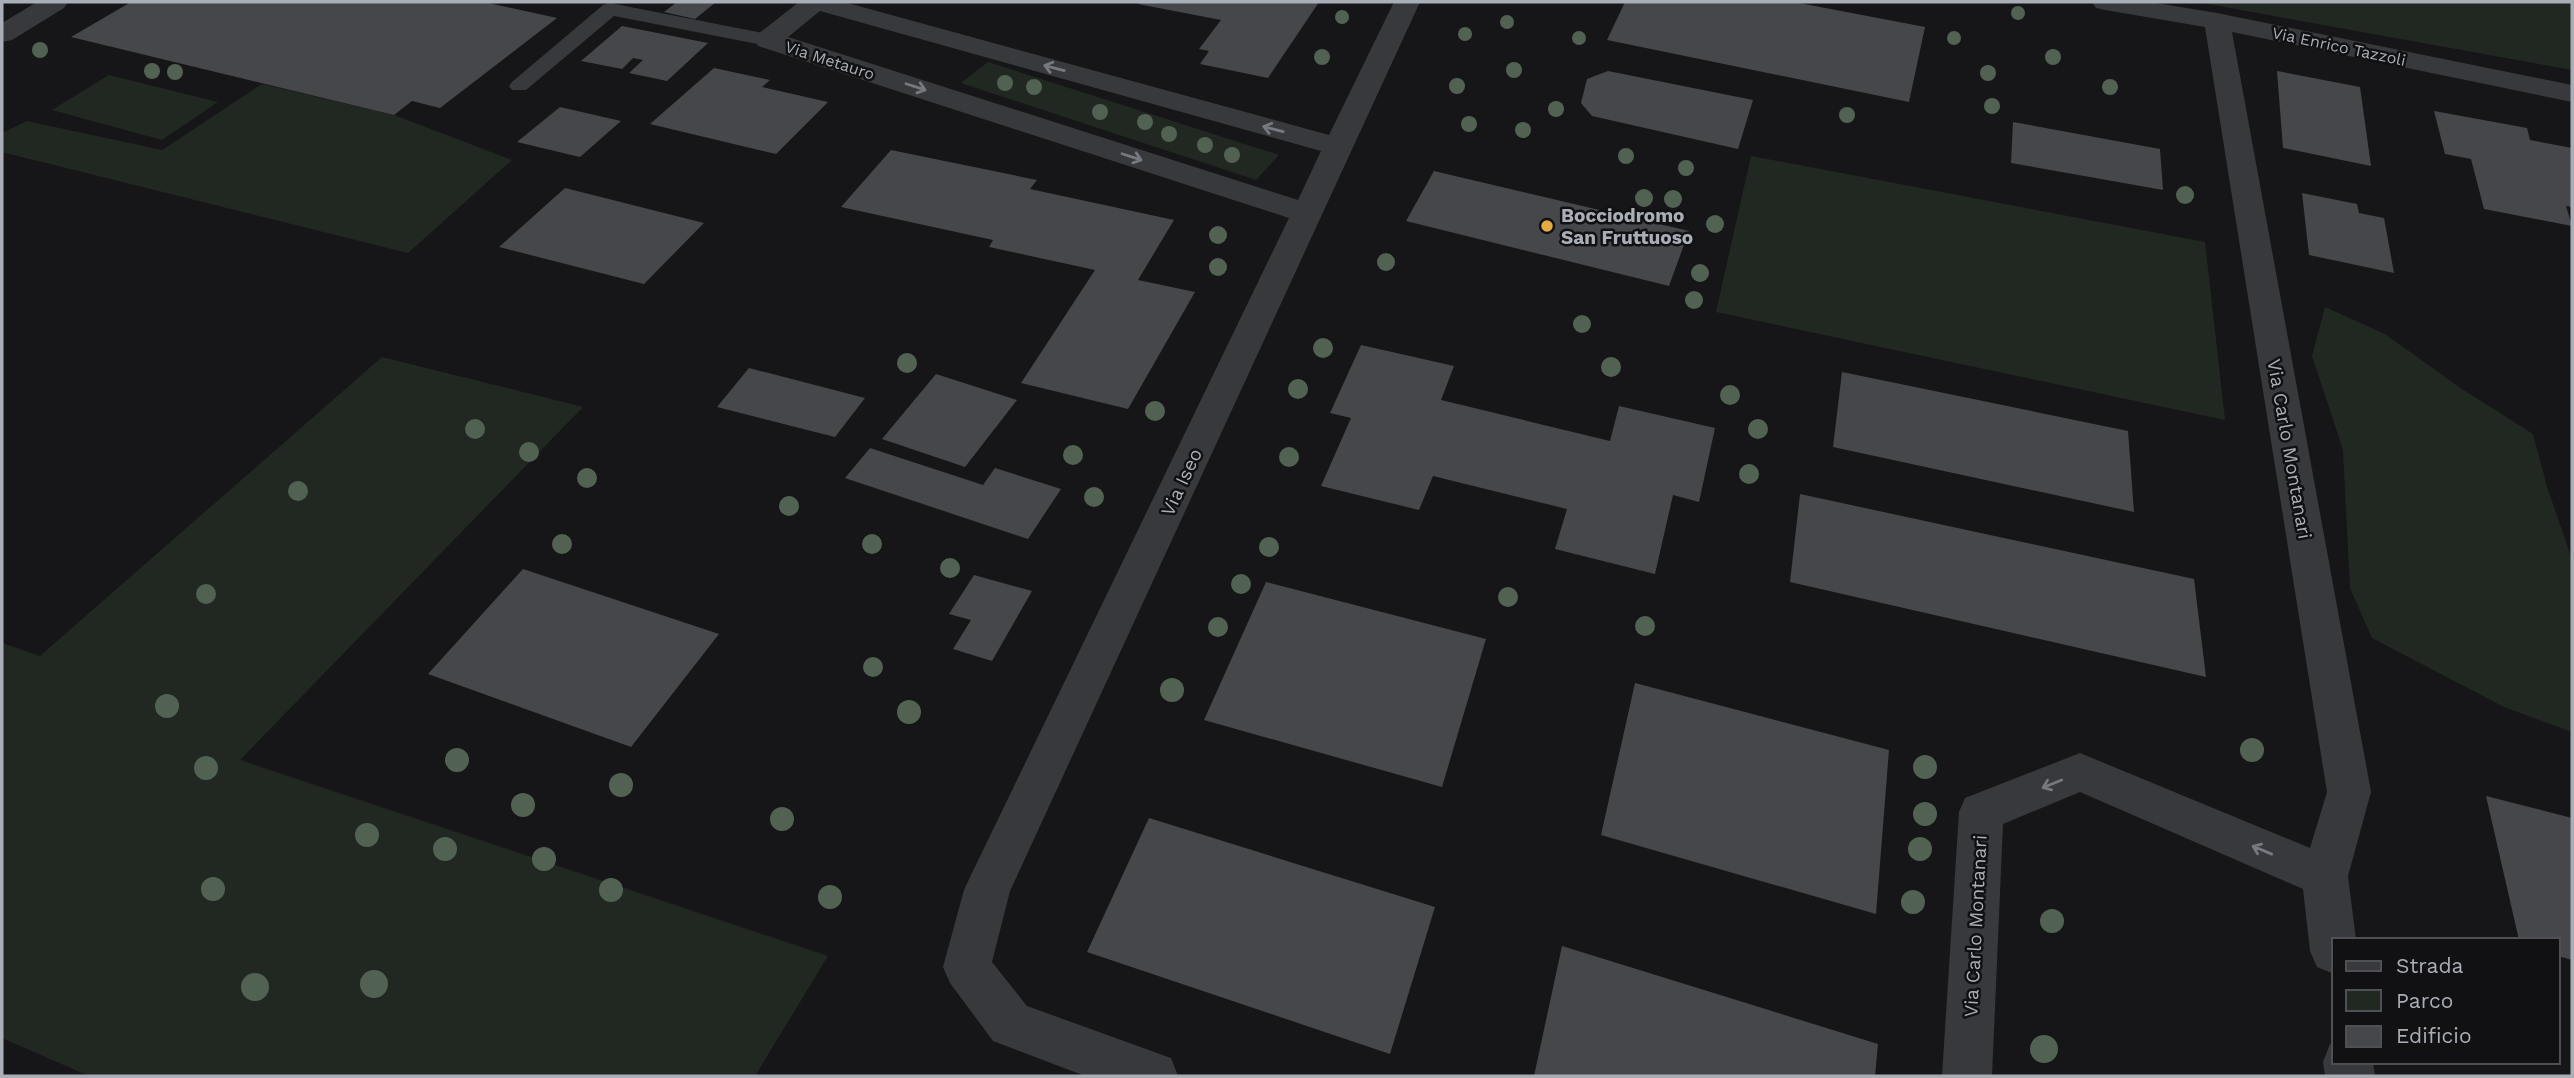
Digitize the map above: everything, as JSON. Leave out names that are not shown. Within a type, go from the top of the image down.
[{"type":"street","points":[[2,34],[55,2]]},
{"type":"street","name":"Via Metauro","points":[[768,40],[815,2],[1339,147]]},
{"type":"street","name":"Via Iseo","points":[[1153,1076],[1010,1024],[967,967],[987,890],[1407,2]]},
{"type":"street","name":"Via Enrico Tazzoli","points":[[2105,2],[2217,20],[2572,94]]},
{"type":"street","name":"Via Carlo Montanari","points":[[2217,20],[2349,792],[2325,876],[2332,938]]},
{"type":"street","name":"Via Metauro","points":[[768,40],[1308,214]]},
{"type":"street","name":"Via Carlo Montanari","points":[[1967,1076],[1981,812],[2080,772],[2325,876]]},
{"type":"lane","points":[[519,86],[610,9],[639,8],[768,40]]},
{"type":"green space","points":[[2197,2],[2572,2],[2572,70]]},
{"type":"green space","points":[[988,62],[1279,155],[1256,180],[961,83]]},
{"type":"green space","points":[[109,75],[218,102],[162,140],[52,110]]},
{"type":"green space","points":[[262,84],[394,115],[512,160],[408,253],[2,152],[2,133],[27,121],[162,150]]},
{"type":"green space","points":[[1751,156],[2205,242],[2225,420],[1716,312]]},
{"type":"green space","points":[[2325,307],[2385,334],[2462,389],[2533,434],[2547,487],[2572,559],[2572,732],[2504,707],[2372,638],[2350,588],[2343,450],[2312,356]]},
{"type":"green space","points":[[382,357],[583,407],[240,760],[828,956],[755,1076],[89,1076],[2,1038],[2,643],[40,656]]},
{"type":"building","points":[[131,2],[484,2],[557,18],[440,108],[412,101],[394,115],[71,37]]},
{"type":"building","points":[[677,2],[716,2],[695,19],[664,12]]},
{"type":"building","points":[[1319,2],[1268,78],[1200,64],[1209,51],[1199,49],[1221,20],[1138,4]]},
{"type":"building","points":[[1625,2],[1794,2],[1925,27],[1909,102],[1607,40]]},
{"type":"building","points":[[622,26],[708,43],[667,81],[629,73],[643,60],[633,58],[622,69],[581,61]]},
{"type":"building","points":[[714,68],[770,80],[762,87],[828,102],[776,154],[650,124]]},
{"type":"building","points":[[1608,71],[1753,100],[1738,149],[1592,116],[1581,103],[1587,79]]},
{"type":"building","points":[[2277,71],[2360,87],[2371,166],[2283,148]]},
{"type":"building","points":[[560,107],[621,121],[580,157],[517,142]]},
{"type":"building","points":[[2434,111],[2527,128],[2530,140],[2572,148],[2572,207],[2566,206],[2572,226],[2484,209],[2471,159],[2445,154]]},
{"type":"building","points":[[2013,122],[2160,149],[2163,190],[2011,163]]},
{"type":"building","points":[[891,150],[1037,180],[1030,189],[1174,220],[1138,280],[1195,292],[1128,409],[1021,383],[1095,270],[989,247],[993,240],[841,207]]},
{"type":"building","name":"Bocciodromo San Fruttuoso","points":[[1434,171],[1689,231],[1669,286],[1406,221]]},
{"type":"building","points":[[565,188],[704,223],[644,284],[499,247]]},
{"type":"building","points":[[2302,193],[2357,204],[2359,213],[2384,218],[2394,273],[2309,255]]},
{"type":"building","points":[[1361,345],[1454,366],[1441,400],[1610,441],[1619,406],[1715,428],[1699,502],[1673,495],[1655,574],[1555,549],[1567,509],[1433,476],[1419,510],[1321,486],[1351,418],[1330,413]]},
{"type":"building","points":[[749,368],[865,398],[835,437],[717,407]]},
{"type":"building","points":[[1842,372],[2128,431],[2134,512],[1833,447]]},
{"type":"building","points":[[936,374],[1017,400],[965,467],[882,439]]},
{"type":"building","points":[[870,448],[983,485],[995,468],[1061,489],[1028,539],[845,478]]},
{"type":"building","points":[[1800,494],[2194,579],[2206,677],[1790,582]]},
{"type":"building","points":[[523,569],[719,634],[631,747],[428,674]]},
{"type":"building","points":[[974,575],[1032,591],[992,661],[953,649],[971,620],[949,614]]},
{"type":"building","points":[[1266,582],[1486,639],[1442,787],[1204,720]]},
{"type":"building","points":[[1635,683],[1889,750],[1876,914],[1601,835]]},
{"type":"building","points":[[2486,796],[2572,818],[2572,960],[2560,957],[2560,938],[2519,938]]},
{"type":"building","points":[[1149,818],[1435,907],[1390,1054],[1087,952]]},
{"type":"building","points":[[1562,946],[1878,1044],[1875,1076],[1534,1076]]},
{"type":"place","name":"Bocciodromo San Fruttuoso","points":[[1547,226]]}]
